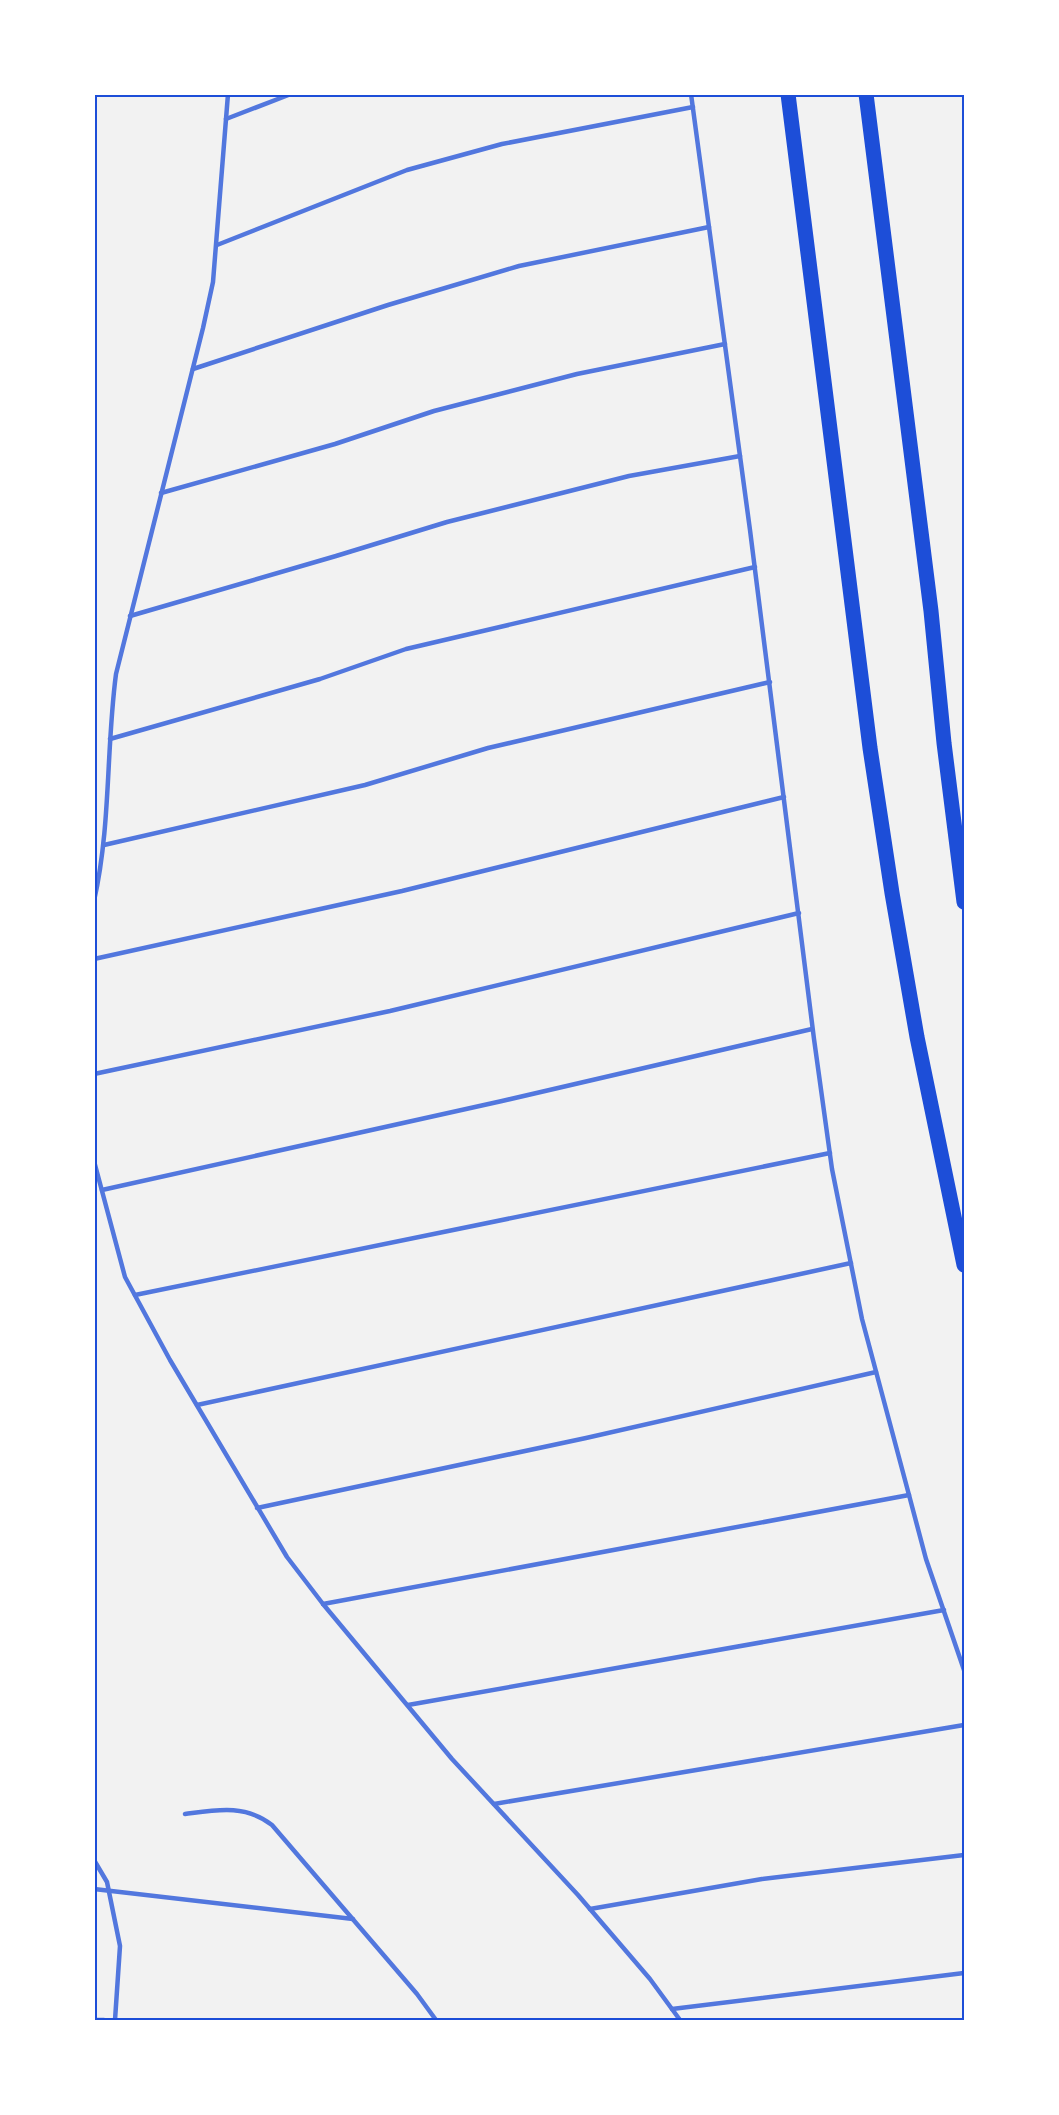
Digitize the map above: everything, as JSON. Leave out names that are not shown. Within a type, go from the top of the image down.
[{"type":"main road","points":[[788,94],[870,748],[919,1048],[964,1265]]},
{"type":"main road","points":[[866,94],[928,587],[944,743],[964,902]]},
{"type":"lane","points":[[94,901],[101,873],[104,845],[116,674],[213,282],[228,94]]},
{"type":"lane","points":[[226,119],[291,94]]},
{"type":"lane","points":[[691,94],[755,567],[812,1029],[830,1153],[851,1263],[876,1372],[926,1559],[964,1670]]},
{"type":"lane","points":[[217,245],[408,170],[502,144],[693,107]]},
{"type":"lane","points":[[193,369],[387,305],[519,266],[709,227]]},
{"type":"lane","points":[[161,493],[335,444],[434,411],[577,374],[725,344]]},
{"type":"lane","points":[[130,616],[447,522],[629,476],[740,456]]},
{"type":"lane","points":[[110,739],[320,678],[406,649],[755,567]]},
{"type":"lane","points":[[104,845],[365,785],[488,748],[770,682]]},
{"type":"lane","points":[[94,959],[402,891],[784,797]]},
{"type":"lane","points":[[94,1074],[390,1011],[799,913]]},
{"type":"lane","points":[[102,1190],[812,1029]]},
{"type":"lane","points":[[135,1295],[830,1153]]},
{"type":"lane","points":[[94,1161],[125,1277],[287,1557],[323,1604],[452,1759],[590,1909],[650,1979],[680,2020]]},
{"type":"lane","points":[[197,1405],[851,1263]]},
{"type":"lane","points":[[257,1508],[586,1438],[876,1372]]},
{"type":"lane","points":[[323,1604],[909,1495]]},
{"type":"lane","points":[[408,1705],[944,1610]]},
{"type":"lane","points":[[494,1804],[964,1725]]},
{"type":"lane","points":[[185,1814],[222,1810],[248,1811],[272,1825],[417,1994],[436,2020]]},
{"type":"lane","points":[[590,1909],[762,1879],[964,1855]]},
{"type":"lane","points":[[94,1860],[107,1882],[120,1946],[115,2020]]},
{"type":"lane","points":[[94,1889],[353,1919]]},
{"type":"lane","points":[[672,2009],[964,1972]]},
{"type":"lane","points":[[94,2020],[104,2020]]}]
